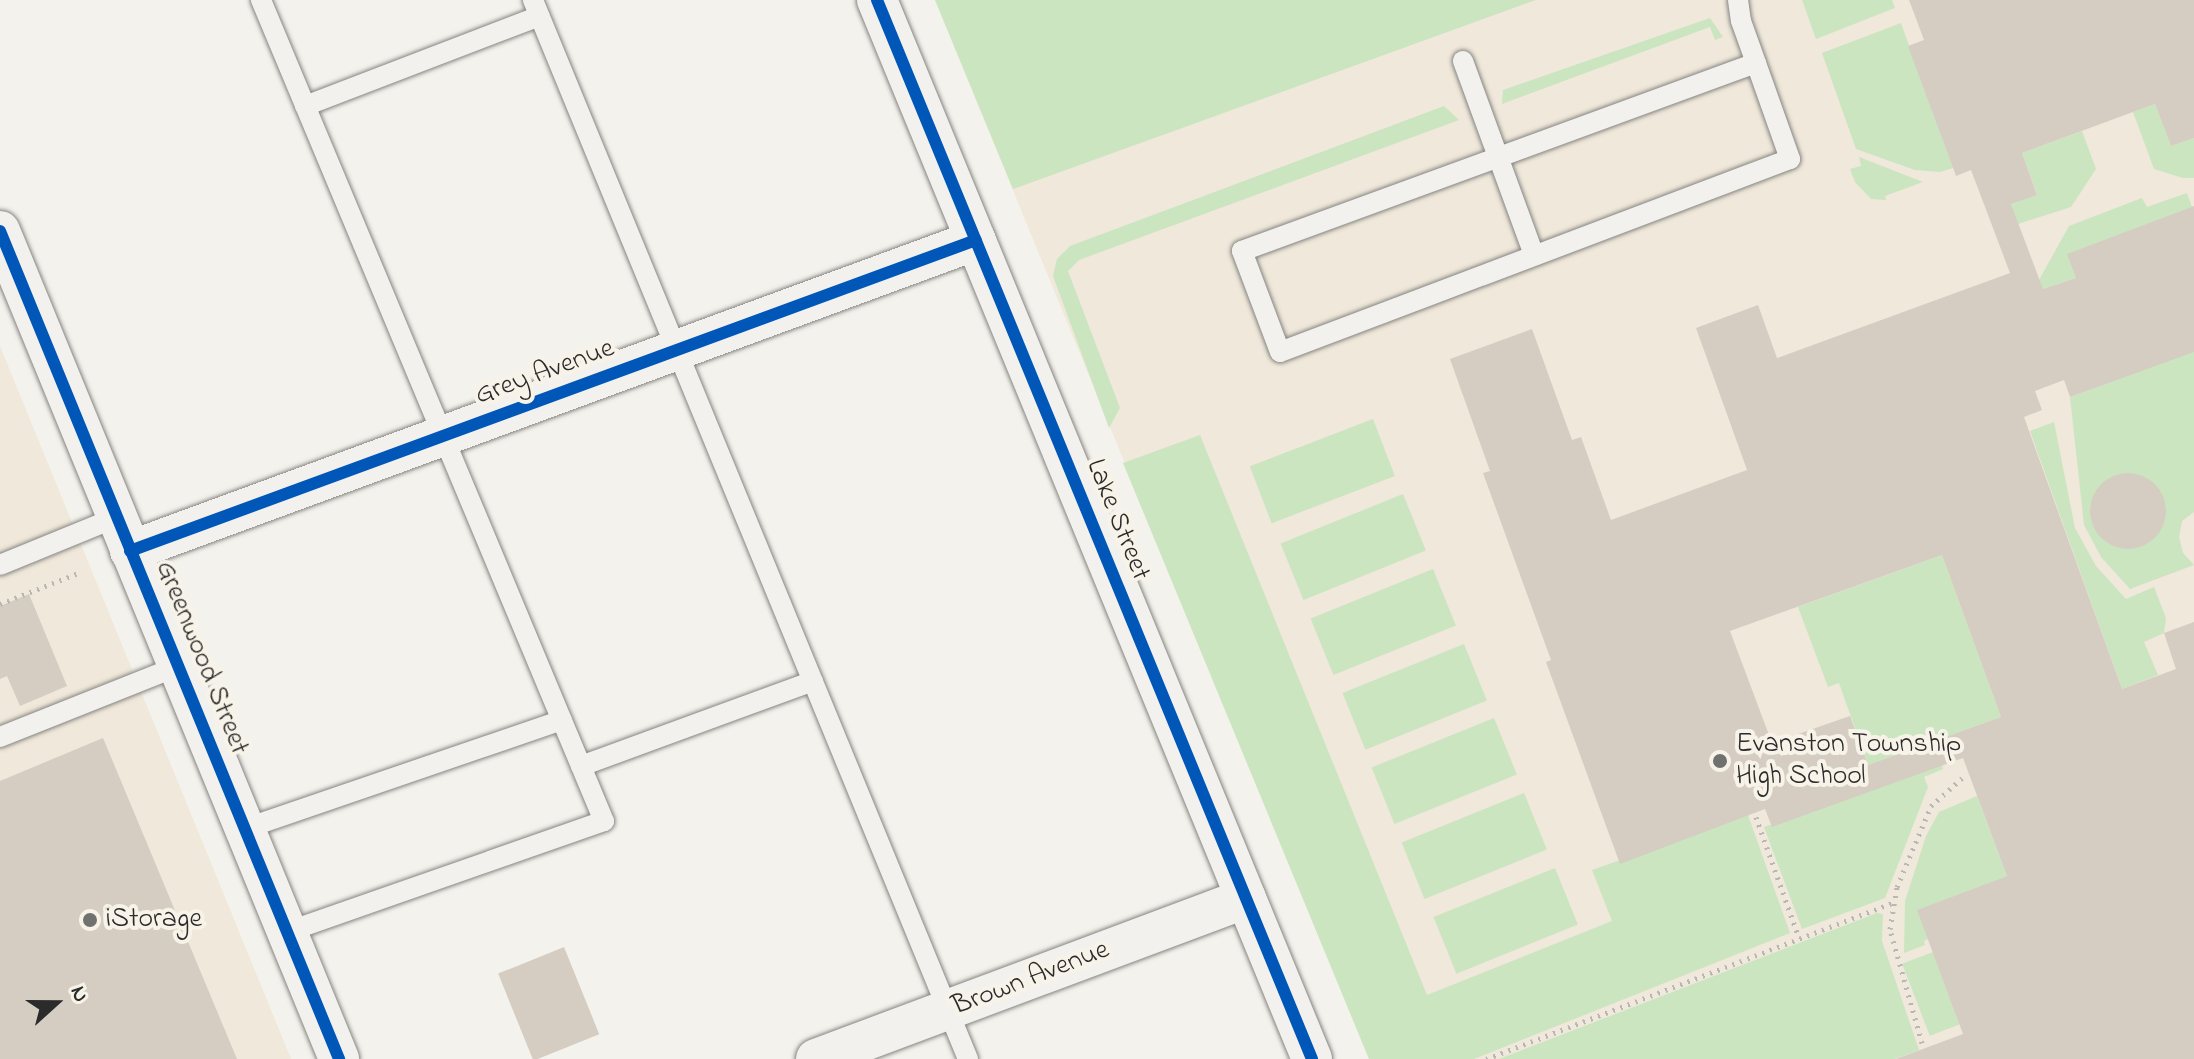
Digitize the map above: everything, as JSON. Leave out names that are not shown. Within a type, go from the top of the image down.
[{"type":"street","name":"Lake Street","points":[[877,0],[1312,1059]]},
{"type":"street","name":"Greenwood Street","points":[[0,231],[339,1059]]},
{"type":"street","name":"Grey Avenue","points":[[124,534],[441,437],[976,240]]},
{"type":"street","name":"Brown Avenue","points":[[816,1059],[1246,898]]},
{"type":"lane","points":[[261,0],[604,821],[287,932]]},
{"type":"lane","points":[[1738,0],[1756,63],[1790,159],[1280,352],[1242,251],[1756,63]]},
{"type":"lane","points":[[305,106],[536,8],[968,1059]]},
{"type":"lane","points":[[1463,61],[1534,255]]},
{"type":"lane","points":[[0,565],[124,534]]},
{"type":"lane","points":[[0,737],[178,666]]},
{"type":"lane","points":[[581,766],[813,681]]},
{"type":"lane","points":[[244,829],[562,720]]},
{"type":"path","points":[[0,604],[81,572]]},
{"type":"path","points":[[1922,1043],[1890,929],[1895,902],[1931,806],[1962,778]]},
{"type":"path","points":[[1756,817],[1799,938]]},
{"type":"path","points":[[1486,1059],[1895,902]]},
{"type":"shaded area","name":"Evanston Township High School","points":[[935,0],[2194,0],[2194,1059],[1369,1059]]},
{"type":"shaded area","points":[[0,346],[291,1059],[0,1059]]},
{"type":"green space","points":[[935,0],[1536,0],[1013,189]]},
{"type":"green space","points":[[1802,0],[1892,0],[1895,8],[1816,39]]},
{"type":"green space","points":[[1710,18],[1723,37],[1715,40],[1710,27],[1502,104],[1503,90]]},
{"type":"green space","points":[[1901,23],[1953,168],[1940,172],[1915,170],[1856,149],[1822,53]]},
{"type":"green space","points":[[2155,104],[2171,146],[2194,138],[2194,178],[2183,178],[2154,169],[2133,112]]},
{"type":"green space","points":[[1444,106],[1459,120],[1079,260],[1068,271],[1120,408],[1109,428],[1053,276],[1057,259],[1070,246]]},
{"type":"green space","points":[[2082,131],[2096,169],[2071,207],[2018,224],[2011,204],[2037,194],[2022,153]]},
{"type":"green space","points":[[1859,157],[1923,182],[1885,196],[1886,200],[1871,199],[1855,182],[1850,169],[1861,166]]},
{"type":"green space","points":[[2187,193],[2192,207],[2068,254],[2076,278],[2043,289],[2039,280],[2069,226],[2142,198],[2147,207]]},
{"type":"green space","points":[[2194,351],[2194,512],[2182,521],[2179,537],[2183,553],[2194,565],[2130,589],[2101,557],[2084,525],[2070,397]]},
{"type":"green space","points":[[1373,419],[1395,476],[1272,523],[1250,466]]},
{"type":"green space","points":[[2054,422],[2075,528],[2096,566],[2126,599],[2154,587],[2166,618],[2164,633],[2144,642],[2158,675],[2122,689],[2030,431]]},
{"type":"green space","points":[[1200,435],[1427,995],[1612,921],[1592,870],[1748,815],[1790,933],[1474,1059],[1369,1059],[1123,463]]},
{"type":"green space","points":[[1403,494],[1426,551],[1303,600],[1281,543]]},
{"type":"green space","points":[[1942,555],[2001,717],[1868,765],[1839,683],[1828,687],[1798,607]]},
{"type":"green space","points":[[1433,569],[1456,626],[1333,675],[1311,618]]},
{"type":"green space","points":[[1464,644],[1487,701],[1365,750],[1343,693]]},
{"type":"green space","points":[[1494,718],[1517,775],[1394,824],[1372,767]]},
{"type":"green space","points":[[1942,765],[1943,769],[1924,777],[1928,787],[1885,898],[1802,929],[1764,827]]},
{"type":"green space","points":[[1524,793],[1547,850],[1424,899],[1402,842]]},
{"type":"green space","points":[[1977,796],[2007,876],[1918,910],[1928,939],[1924,941],[1925,945],[1904,953],[1905,901],[1926,836],[1939,812]]},
{"type":"green space","points":[[1555,868],[1578,925],[1456,974],[1434,917]]},
{"type":"green space","points":[[1877,913],[1883,914],[1882,941],[1919,1050],[1895,1059],[1499,1059]]},
{"type":"green space","points":[[1933,952],[1961,1024],[1930,1036],[1902,964]]},
{"type":"building","name":"Evanston Township High School","points":[[1909,0],[2194,0],[2194,138],[2171,146],[2155,104],[2022,153],[2037,195],[2011,204],[2043,289],[2076,278],[2067,254],[2194,206],[2194,352],[2070,397],[2064,380],[2035,391],[2042,410],[2024,417],[2122,689],[2176,669],[2164,633],[2194,622],[2194,1059],[1896,1059],[1963,1034],[1917,910],[2007,876],[1963,758],[1772,827],[1765,809],[1620,864],[1546,662],[1551,660],[1483,473],[1490,471],[1450,359],[1532,329],[1572,440],[1581,437],[1611,520],[1747,470],[1696,328],[1758,305],[1777,358],[2010,273],[1971,170],[1956,176],[1908,46],[1924,40]],"holes":[[[1942,555],[2001,717],[1868,765],[1850,716],[1772,743],[1730,631]]]},
{"type":"building","points":[[2128,473],[2143,476],[2155,484],[2163,496],[2166,511],[2163,526],[2155,538],[2143,546],[2128,549],[2113,546],[2101,538],[2093,526],[2090,511],[2093,496],[2101,484],[2113,476]]},
{"type":"building","points":[[29,594],[67,686],[20,706],[7,676],[0,679],[0,606]]},
{"type":"building","name":"iStorage","points":[[103,738],[237,1059],[0,1059],[0,781]]},
{"type":"building","points":[[564,947],[599,1034],[533,1059],[498,974]]},
{"type":"cycle path","points":[[877,0],[1312,1059]]},
{"type":"cycle path","points":[[0,231],[339,1059]]},
{"type":"cycle path","points":[[130,551],[976,240]]},
{"type":"place","name":"Evanston Township High School","points":[[1720,761]]},
{"type":"place","name":"iStorage","points":[[90,920]]}]
